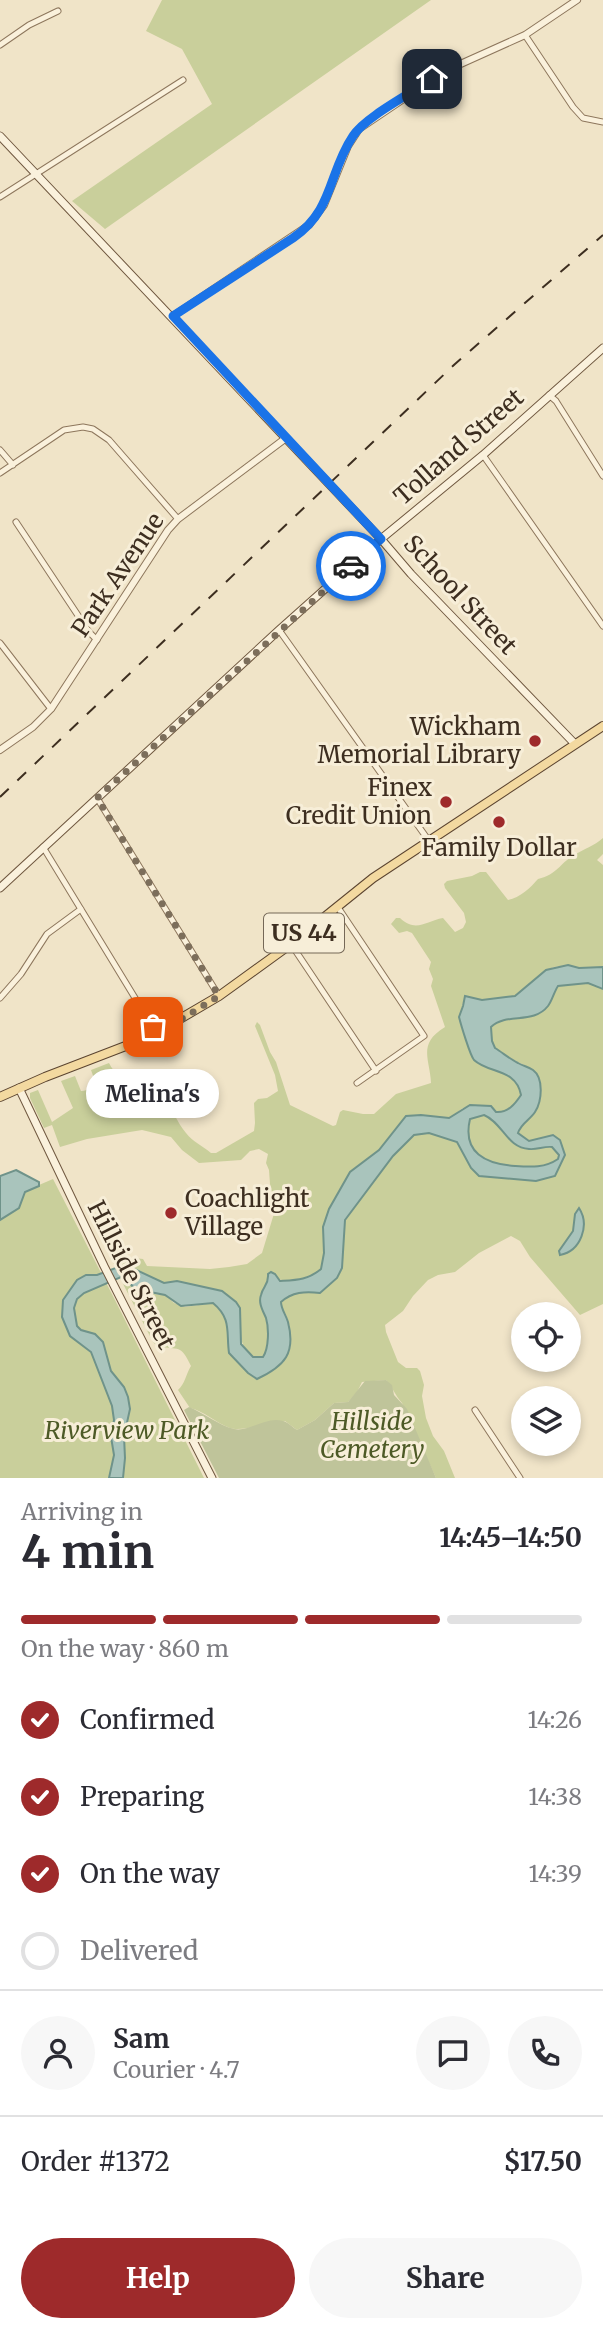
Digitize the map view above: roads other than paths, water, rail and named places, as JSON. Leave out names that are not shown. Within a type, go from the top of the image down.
[{"type":"main road","name":"School Street","points":[[0,136],[173,316],[411,574],[575,744]]},
{"type":"main road","name":"Tolland Street","points":[[0,888],[279,630],[603,348]]},
{"type":"main road","name":"US 44","points":[[0,1097],[157,1034],[219,996],[373,878],[603,726]]},
{"type":"main road","name":"Hillside Street","points":[[19,1088],[104,1266],[212,1478]]},
{"type":"street","points":[[173,316],[309,225],[324,205],[348,146],[359,129],[445,71],[525,35],[578,0]]},
{"type":"street","points":[[0,46],[29,25],[58,11]]},
{"type":"street","points":[[525,35],[573,107],[583,118],[603,122]]},
{"type":"street","points":[[0,197],[183,80]]},
{"type":"street","points":[[549,394],[603,475]]},
{"type":"street","points":[[0,473],[64,430],[83,427],[93,429],[109,440],[178,519]]},
{"type":"street","name":"Park Avenue","points":[[0,750],[33,727],[51,709],[178,519],[286,438]]},
{"type":"street","points":[[0,450],[13,465]]},
{"type":"street","points":[[483,455],[603,626]]},
{"type":"street","points":[[16,522],[97,640]]},
{"type":"street","points":[[279,630],[429,841]]},
{"type":"street","points":[[0,643],[51,709]]},
{"type":"street","points":[[97,798],[219,996]]},
{"type":"street","points":[[43,846],[157,1034]]},
{"type":"street","points":[[337,906],[424,1036],[357,1083]]},
{"type":"street","points":[[0,998],[21,974],[47,934],[81,909]]},
{"type":"street","points":[[291,943],[376,1071]]},
{"type":"street","points":[[475,1410],[520,1478]]},
{"type":"water","points":[[568,965],[579,968],[603,967],[603,989],[588,983],[558,986],[542,1012],[505,1020],[491,1027],[495,1048],[533,1070],[539,1078],[541,1090],[537,1107],[518,1133],[529,1141],[553,1135],[560,1140],[565,1155],[555,1176],[536,1181],[479,1176],[471,1168],[457,1142],[429,1133],[414,1135],[393,1156],[345,1220],[342,1268],[337,1278],[320,1293],[299,1293],[281,1302],[290,1333],[289,1350],[275,1369],[257,1379],[229,1353],[226,1320],[213,1303],[181,1306],[165,1295],[135,1289],[121,1277],[84,1293],[77,1299],[74,1308],[77,1326],[95,1334],[103,1342],[111,1371],[124,1387],[130,1409],[124,1436],[123,1478],[109,1478],[114,1455],[111,1437],[114,1420],[112,1406],[91,1352],[70,1336],[62,1317],[63,1300],[77,1280],[121,1266],[130,1267],[164,1283],[177,1281],[222,1291],[240,1308],[241,1344],[253,1357],[263,1357],[268,1332],[260,1298],[268,1281],[268,1274],[275,1274],[280,1281],[291,1280],[307,1277],[321,1269],[324,1253],[323,1227],[329,1209],[350,1172],[379,1150],[406,1116],[449,1118],[470,1105],[491,1106],[496,1112],[500,1112],[511,1107],[519,1098],[521,1095],[514,1080],[474,1060],[459,1017],[465,996],[482,1000],[515,996],[546,970]],"holes":[[[484,1115],[515,1144],[529,1149],[552,1147],[559,1155],[558,1159],[532,1167],[504,1165],[486,1159],[473,1148],[468,1131],[470,1119]]]},
{"type":"water","points":[[16,1170],[39,1182],[39,1186],[25,1192],[19,1208],[0,1220],[0,1176]]},
{"type":"water","points":[[579,1208],[584,1222],[582,1236],[573,1248],[560,1255],[559,1251],[573,1231],[575,1214]]},
{"type":"railway","points":[[0,797],[455,364],[603,235]]},
{"type":"place","name":"Wickham Memorial Library","points":[[535,741]]},
{"type":"place","name":"Finex Credit Union","points":[[446,802]]},
{"type":"place","name":"Family Dollar","points":[[499,822]]},
{"type":"place","name":"Melina's","points":[[153,1027]]},
{"type":"place","name":"Coachlight Village","points":[[171,1213]]},
{"type":"park label","name":"Riverview Park","points":[[127,1431]]},
{"type":"park label","name":"Hillside Cemetery","points":[[372,1436]]}]
